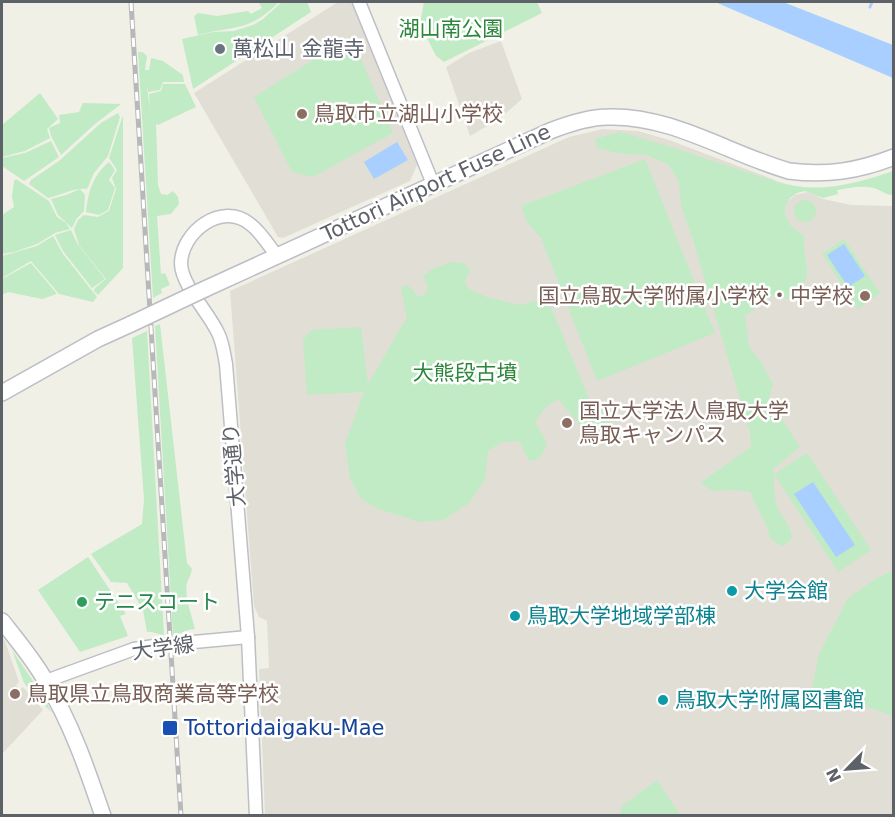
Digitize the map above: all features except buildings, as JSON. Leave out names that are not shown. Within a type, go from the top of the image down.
[{"type":"main road","name":"Tottori Airport Fuse Line","points":[[2,393],[98,339],[550,130],[586,119],[606,117],[648,120],[789,171],[809,174],[844,172],[875,165],[894,157]]},
{"type":"main road","points":[[2,621],[46,681],[74,736],[103,816]]},
{"type":"street","points":[[359,2],[434,184]]},
{"type":"street","name":"大学通り","points":[[256,816],[248,637],[228,379],[219,333],[186,280],[181,265],[192,233],[216,218],[227,216],[251,224],[277,256]]},
{"type":"street","name":"大学線","points":[[46,681],[134,649],[248,637]]},
{"type":"shaded area","name":"鳥取市立湖山小学校","points":[[338,2],[352,2],[417,165],[410,181],[283,238],[278,237],[194,93]]},
{"type":"shaded area","points":[[501,41],[522,99],[499,119],[470,136],[446,67],[469,53]]},
{"type":"shaded area","name":"国立大学法人鳥取大学 鳥取キャンパス","points":[[603,129],[638,131],[669,140],[775,180],[788,201],[795,195],[808,192],[823,199],[851,205],[893,206],[893,815],[265,815],[259,669],[269,668],[267,621],[259,617],[254,606],[230,291],[569,137]]},
{"type":"shaded area","name":"鳥取県立鳥取商業高等学校","points":[[2,637],[19,682],[16,685],[19,690],[23,687],[43,710],[2,754]]},
{"type":"green space","points":[[260,2],[279,2],[250,23],[198,35],[194,16],[198,13],[217,16],[248,11],[251,14],[262,8]]},
{"type":"green space","name":"萬松山 金龍寺","points":[[282,2],[307,2],[311,12],[193,89],[182,39],[213,32],[234,31],[253,25]]},
{"type":"green space","name":"湖山南公園","points":[[424,2],[537,2],[542,13],[444,62],[436,56],[420,24]]},
{"type":"green space","points":[[351,36],[393,133],[313,177],[292,172],[254,97]]},
{"type":"green space","points":[[138,52],[147,56],[145,70],[149,70],[151,58],[163,61],[183,75],[184,82],[163,82],[160,90],[148,92],[146,80],[150,109],[149,94],[161,91],[163,84],[185,84],[196,107],[156,124],[158,185],[161,194],[167,195],[173,191],[178,197],[179,204],[171,214],[157,216],[161,274],[165,273],[170,285],[161,289],[162,293],[153,298]]},
{"type":"green space","points":[[40,93],[58,119],[47,129],[50,138],[25,151],[2,157],[2,125]]},
{"type":"green space","points":[[83,103],[121,104],[61,155],[49,128],[60,123],[59,115],[79,112]]},
{"type":"green space","points":[[118,113],[120,117],[108,156],[94,173],[87,189],[73,190],[48,198],[29,184],[31,180],[59,161],[101,123]]},
{"type":"green space","points":[[123,115],[123,268],[98,295],[94,291],[95,288],[106,279],[79,245],[74,229],[78,220],[84,215],[98,217],[109,211],[116,189],[112,178],[117,170],[109,158]]},
{"type":"green space","points":[[620,132],[775,181],[778,185],[776,181],[806,187],[835,186],[850,184],[893,171],[893,195],[874,188],[860,187],[837,190],[838,194],[823,198],[805,191],[790,198],[785,207],[785,214],[790,225],[804,236],[806,278],[797,291],[787,299],[775,295],[745,316],[749,346],[773,384],[769,399],[800,447],[773,469],[776,503],[788,525],[792,539],[782,546],[770,539],[750,492],[713,491],[700,483],[751,447],[750,433],[681,206],[679,182],[669,165],[647,155],[616,153],[596,147],[595,139]]},
{"type":"green space","points":[[51,141],[59,157],[24,181],[2,166],[2,158],[25,153]]},
{"type":"green space","points":[[645,159],[715,333],[597,381],[541,238],[527,222],[521,206]]},
{"type":"green space","points":[[109,162],[115,170],[109,180],[115,188],[108,210],[99,215],[86,212],[92,184]]},
{"type":"green space","points":[[16,179],[49,201],[57,217],[70,229],[55,233],[37,244],[2,254],[2,215],[14,207],[12,196]]},
{"type":"green space","points":[[80,189],[85,195],[84,211],[72,228],[58,215],[51,199]]},
{"type":"green space","points":[[805,200],[813,203],[816,211],[813,219],[805,222],[797,219],[794,211],[797,203]]},
{"type":"green space","points":[[71,230],[77,243],[105,279],[92,288],[63,251],[55,235]]},
{"type":"green space","points":[[53,236],[63,254],[97,297],[93,302],[59,294],[31,261],[2,278],[2,256],[37,246]]},
{"type":"green space","points":[[844,239],[880,293],[858,309],[822,254]]},
{"type":"green space","name":"大熊段古墳","points":[[451,262],[463,263],[470,269],[465,282],[468,288],[486,297],[519,305],[534,301],[550,305],[592,406],[606,410],[616,418],[600,427],[582,429],[558,399],[545,408],[535,422],[547,443],[539,458],[529,461],[519,441],[502,442],[488,451],[485,479],[469,503],[443,520],[420,522],[378,509],[361,499],[350,478],[345,443],[364,392],[307,395],[303,340],[311,330],[361,327],[368,384],[407,317],[401,288],[407,284],[418,296],[424,296],[428,288],[423,276],[434,268]]},
{"type":"green space","points":[[31,263],[57,294],[42,299],[8,292],[2,295],[2,279]]},
{"type":"green space","points":[[160,324],[187,563],[192,569],[187,583],[187,594],[195,629],[173,635],[155,326]]},
{"type":"green space","points":[[147,331],[164,635],[147,632],[143,610],[127,583],[111,582],[91,554],[142,524],[144,499],[132,338]]},
{"type":"green space","points":[[807,453],[871,550],[838,572],[774,474]]},
{"type":"green space","name":"テニスコート","points":[[88,557],[126,614],[120,616],[128,636],[80,652],[38,590]]},
{"type":"green space","points":[[893,571],[893,716],[868,707],[855,697],[840,712],[823,711],[812,689],[819,654],[848,598],[877,578]]},
{"type":"green space","points":[[12,650],[41,693],[52,713],[24,683]]},
{"type":"green space","points":[[657,780],[680,815],[620,815],[622,806]]},
{"type":"water","points":[[715,2],[783,2],[893,45],[893,78]]},
{"type":"water","points":[[397,142],[408,160],[374,179],[364,162]]},
{"type":"water","points":[[844,244],[865,276],[848,287],[827,255]]},
{"type":"water","points":[[813,482],[855,545],[836,557],[794,494]]},
{"type":"waterway","points":[[870,7],[872,2]]},
{"type":"railway","points":[[131,2],[181,816]]},
{"type":"place","name":"萬松山 金龍寺","points":[[220,49]]},
{"type":"place","name":"鳥取市立湖山小学校","points":[[302,114]]},
{"type":"place","name":"国立鳥取大学附属小学校・中学校","points":[[865,296]]},
{"type":"place","name":"国立大学法人鳥取大学 鳥取キャンパス","points":[[567,423]]},
{"type":"place","name":"大学会館","points":[[732,591]]},
{"type":"place","name":"テニスコート","points":[[82,602]]},
{"type":"place","name":"鳥取大学地域学部棟","points":[[515,616]]},
{"type":"place","name":"鳥取県立鳥取商業高等学校","points":[[15,694]]},
{"type":"place","name":"鳥取大学附属図書館","points":[[663,700]]},
{"type":"place","name":"Tottoridaigaku-Mae","points":[[170,728]]}]
